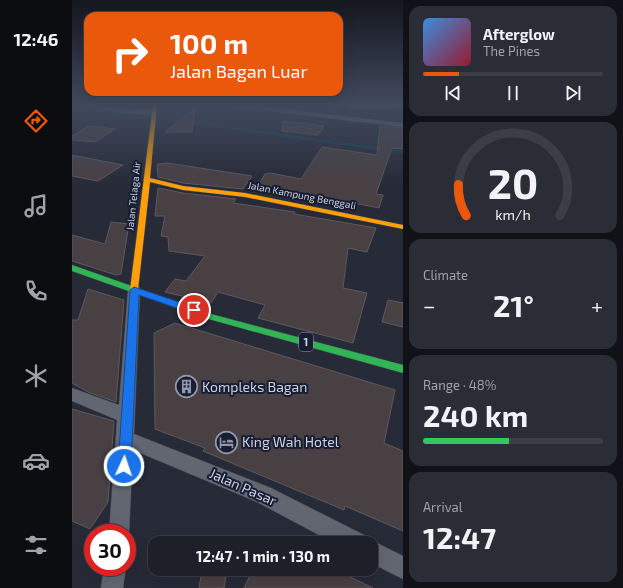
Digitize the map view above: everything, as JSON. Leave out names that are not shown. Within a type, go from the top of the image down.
[{"type":"street","name":"Jalan Telaga Air","points":[[134,290],[152,193],[147,179],[151,132]]},
{"type":"street","points":[[147,179],[163,184],[196,190]]},
{"type":"street","points":[[152,193],[196,190]]},
{"type":"street","name":"Jalan Kampung Benggali","points":[[196,190],[218,191],[245,195],[403,227]]},
{"type":"street","name":"1","points":[[72,268],[208,316],[403,369]]},
{"type":"street","points":[[120,524],[134,290]]},
{"type":"street","points":[[72,394],[127,416]]},
{"type":"street","name":"Jalan Pasar","points":[[126,439],[186,462],[264,495],[343,536]]},
{"type":"street","points":[[378,555],[403,568]]},
{"type":"street","points":[[112,588],[114,576]]},
{"type":"building","points":[[78,132],[110,132],[95,142],[72,140],[72,136]]},
{"type":"building","points":[[295,132],[320,132],[318,135]]},
{"type":"building","points":[[379,132],[403,132],[403,149],[392,148],[376,194],[383,195],[379,208],[259,184],[265,174],[271,173],[301,179],[322,147],[377,155]]},
{"type":"building","points":[[72,155],[123,165],[98,181],[72,176]]},
{"type":"building","points":[[168,163],[252,176],[243,189],[183,183],[158,177],[157,164]]},
{"type":"building","points":[[158,188],[183,193],[236,199],[233,203],[295,212],[294,214],[376,228],[367,252],[348,248],[343,288],[367,293],[353,343],[258,318],[265,305],[218,292],[211,303],[165,292],[175,279],[186,281],[205,256],[169,251],[168,237],[161,236],[165,216],[155,216]]},
{"type":"building","points":[[111,222],[129,224],[121,274],[116,275],[72,261],[72,235],[105,244]]},
{"type":"building","points":[[88,289],[124,300],[116,402],[88,392],[72,383],[72,320],[78,320]]},
{"type":"building","points":[[388,300],[403,303],[403,327],[382,322]]},
{"type":"building","points":[[175,323],[395,390],[384,443],[403,451],[403,531],[345,506],[344,510],[203,451],[205,448],[155,429],[154,333]]},
{"type":"building","points":[[72,409],[114,421],[108,502],[93,524],[84,524],[84,526],[72,521]]},
{"type":"building","points":[[201,576],[226,576],[224,588],[199,588]]},
{"type":"building","points":[[250,576],[348,576],[373,588],[244,588]]},
{"type":"waterway","points":[[263,132],[403,152]]},
{"type":"traffic: fast","points":[[72,268],[208,316],[403,369]]},
{"type":"traffic: slow","points":[[134,290],[152,132]]},
{"type":"traffic: slow","points":[[147,179],[183,188],[245,195],[403,227]]},
{"type":"place","name":"Kompleks Bagan","points":[[187,387]]},
{"type":"place","name":"King Wah Hotel","points":[[227,442]]},
{"type":"route","points":[[124,466],[134,290],[194,310]]}]
